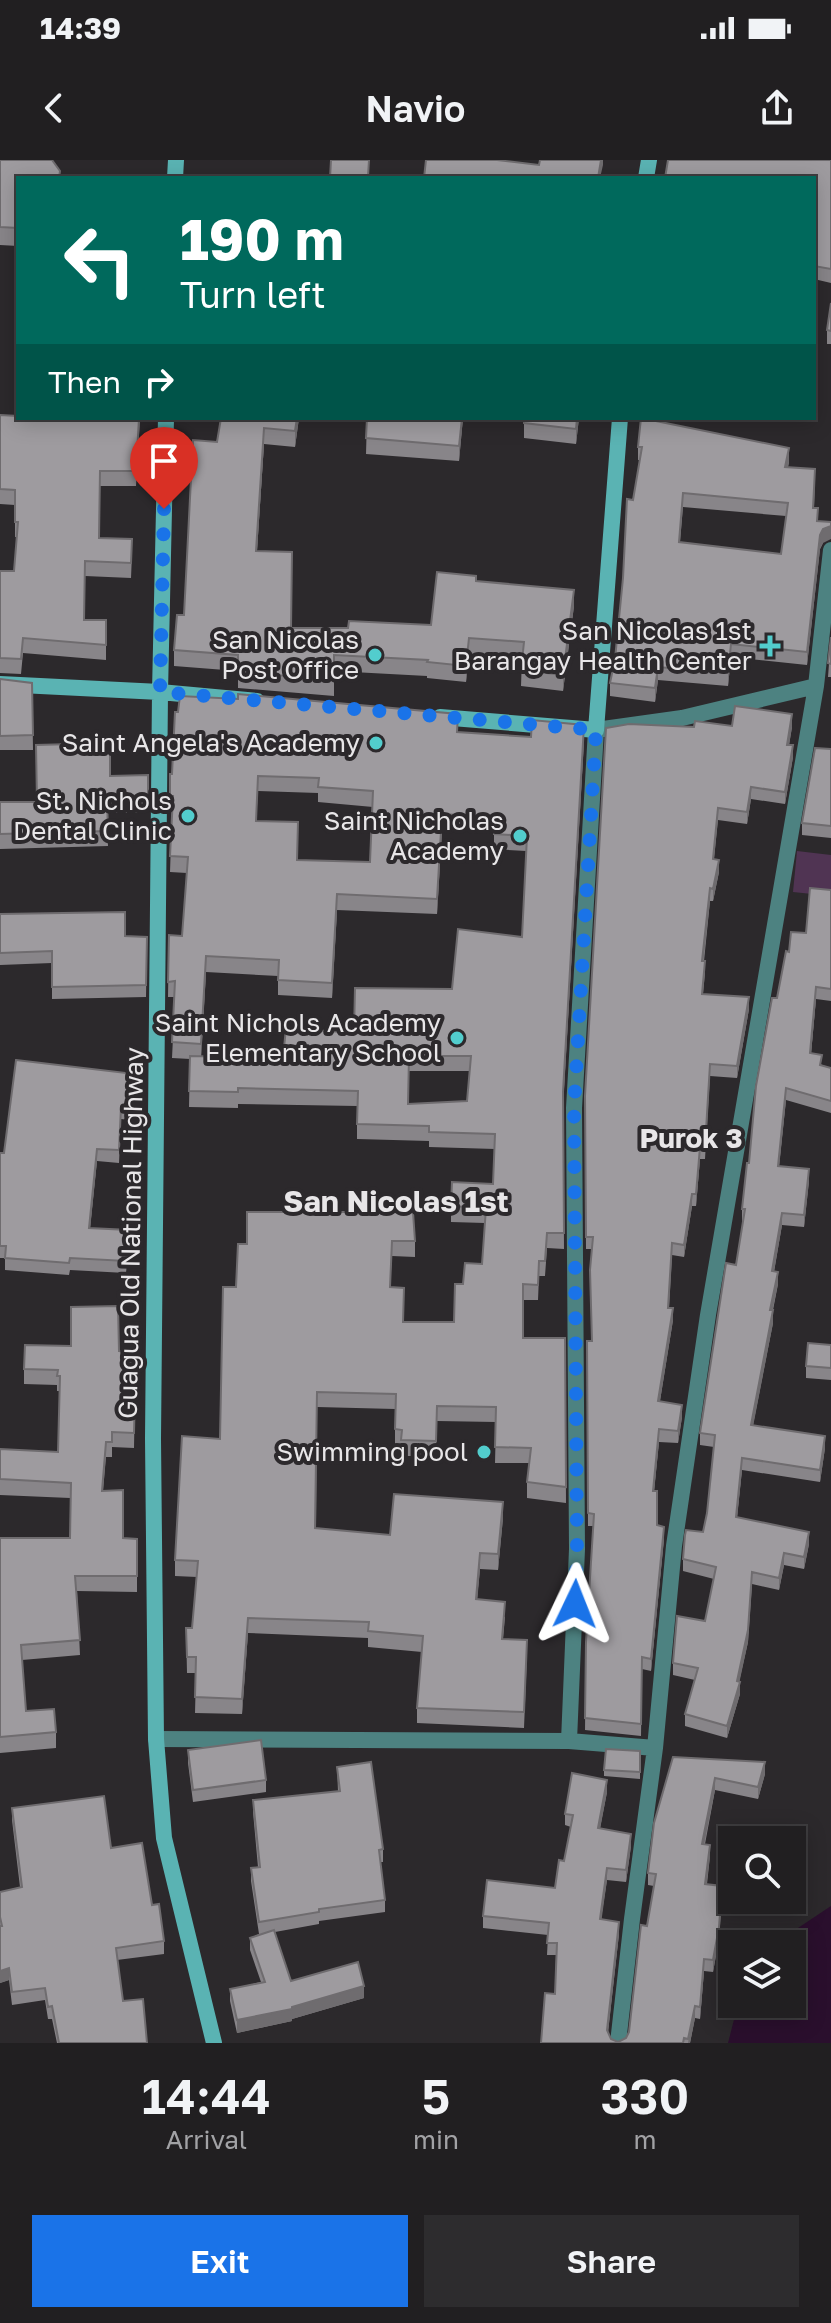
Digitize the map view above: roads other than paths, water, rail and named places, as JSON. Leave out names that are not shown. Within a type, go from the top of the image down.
[{"type":"main road","name":"Guagua Old National Highway","points":[[166,420],[160,692],[153,1439],[156,1739],[164,1838],[214,2043]]},
{"type":"main road","points":[[425,716],[596,730],[620,420]]},
{"type":"main road","points":[[0,684],[160,692],[269,702]]},
{"type":"street","points":[[618,2043],[655,1748],[674,1546],[706,1331],[816,686],[831,550]]},
{"type":"street","points":[[569,1741],[577,1549],[574,1108],[596,730],[682,718],[816,686]]},
{"type":"street","points":[[156,1739],[569,1741],[655,1748]]},
{"type":"place","name":"San Nicolas 1st Barangay Health Center","points":[[770,646]]},
{"type":"place","name":"San Nicolas Post Office","points":[[375,655]]},
{"type":"place","name":"Saint Angela's Academy","points":[[376,743]]},
{"type":"place","name":"St. Nichols Dental Clinic","points":[[188,816]]},
{"type":"place","name":"Saint Nicholas Academy","points":[[520,836]]},
{"type":"place","name":"Saint Nichols Academy Elementary School","points":[[457,1038]]},
{"type":"place","name":"Swimming pool","points":[[484,1452]]},
{"type":"district","name":"Purok 3","points":[[691,1138]]},
{"type":"district","name":"San Nicolas 1st","points":[[396,1202]]}]
